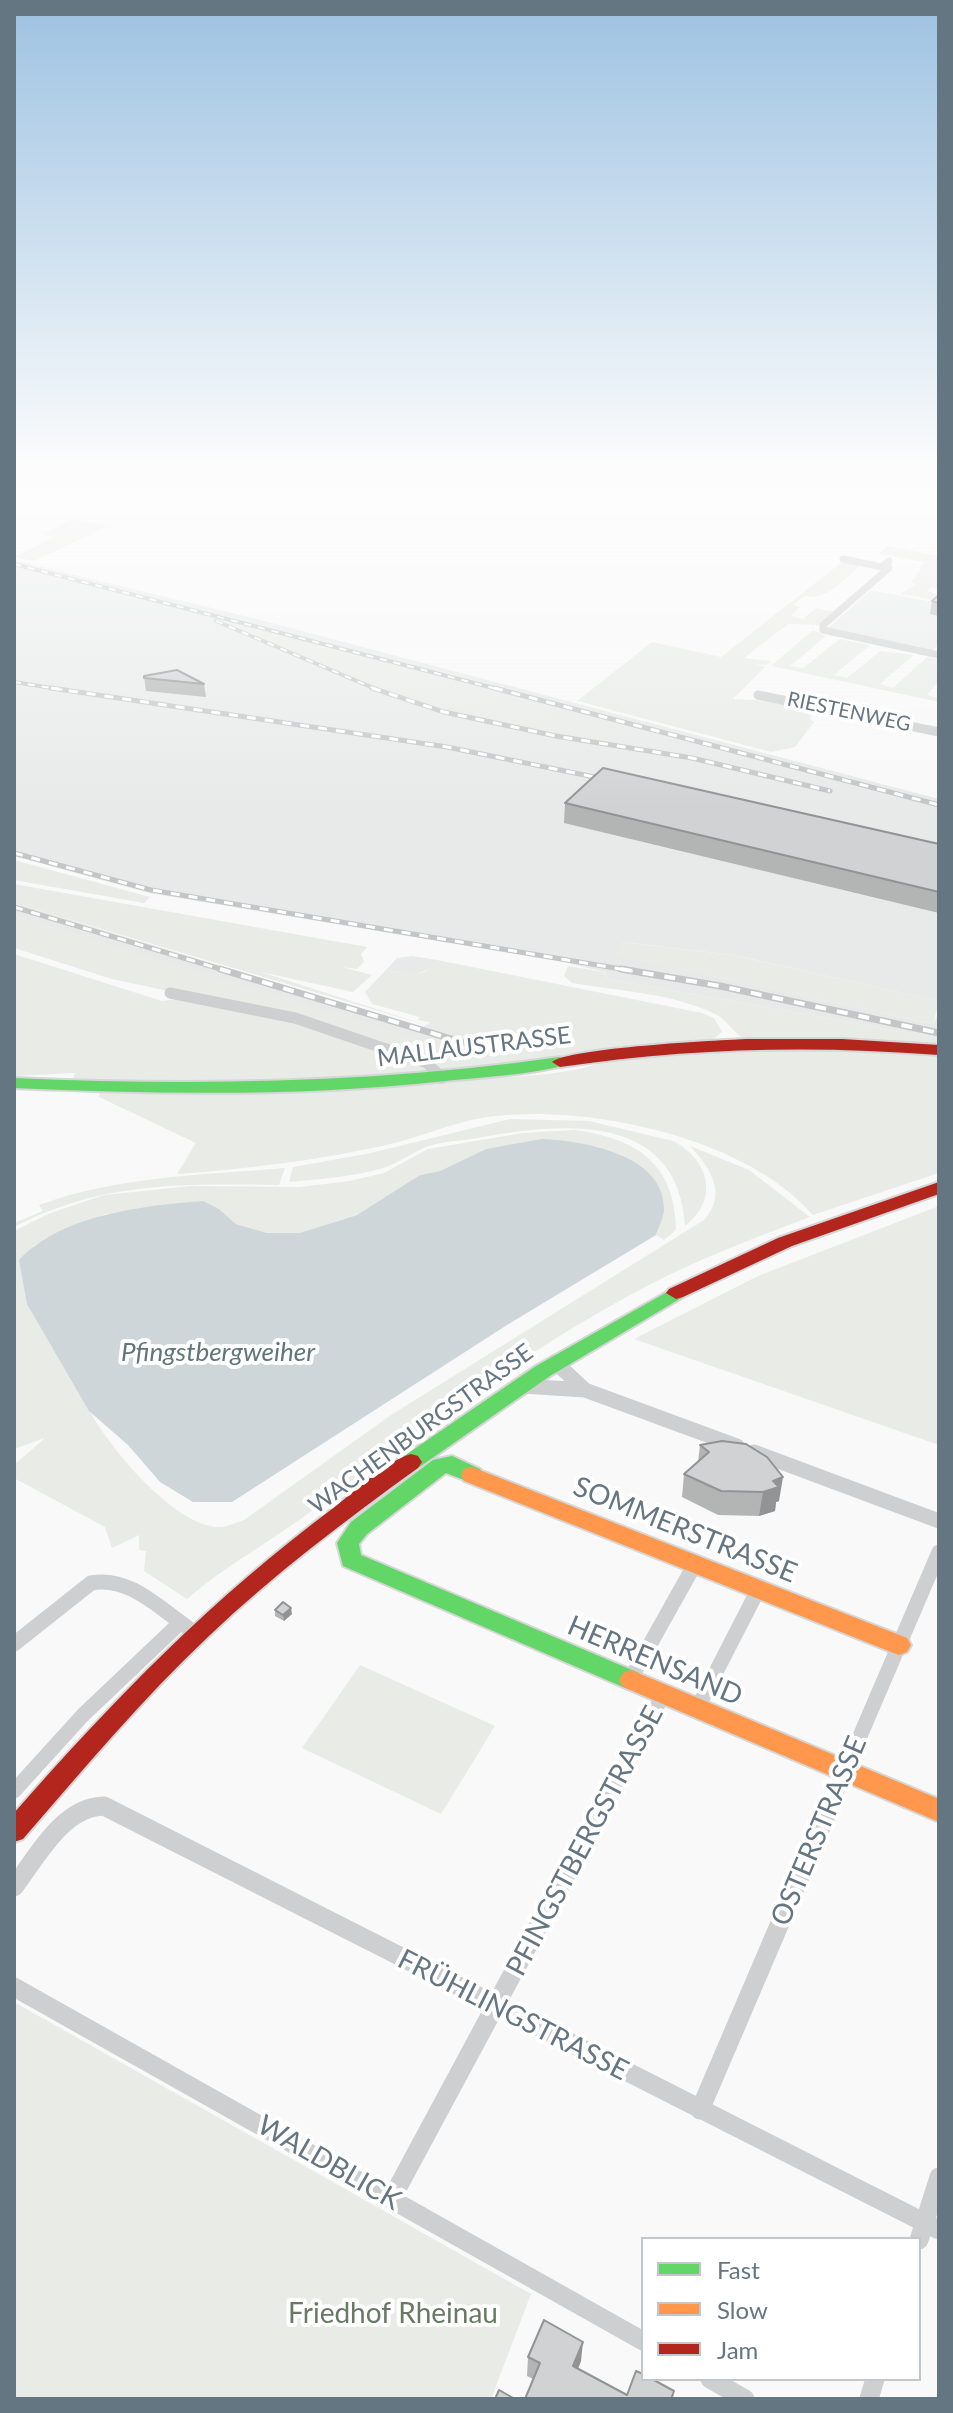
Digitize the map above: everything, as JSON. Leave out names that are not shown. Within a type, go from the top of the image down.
[{"type":"street","points":[[871,584],[823,625],[823,630],[939,655]]},
{"type":"street","name":"RIESTENWEG","points":[[758,695],[939,732]]},
{"type":"street","points":[[170,993],[295,1018],[427,1063],[442,1078]]},
{"type":"street","name":"MALLAUSTRASSE","points":[[14,1083],[208,1088],[442,1078],[535,1067],[639,1049],[714,1043],[828,1043],[939,1050]]},
{"type":"street","name":"WACHENBURGSTRASSE","points":[[14,1831],[197,1633],[318,1531],[416,1457],[551,1365],[643,1309],[737,1262],[939,1188]]},
{"type":"street","points":[[551,1365],[560,1386]]},
{"type":"street","points":[[551,1365],[585,1390]]},
{"type":"street","points":[[520,1386],[560,1386],[585,1390],[939,1521]]},
{"type":"street","name":"WACHENBURGSTRASSE","points":[[351,1560],[348,1543],[359,1528],[440,1466],[452,1464]]},
{"type":"street","name":"SOMMERSTRASSE","points":[[452,1464],[478,1478],[899,1645]]},
{"type":"street","name":"OSTERSTRASSE","points":[[700,2110],[939,1552]]},
{"type":"street","name":"HERRENSAND","points":[[351,1560],[939,1811]]},
{"type":"street","points":[[630,1680],[695,1564]]},
{"type":"street","points":[[14,1644],[101,1580],[118,1582],[197,1633]]},
{"type":"street","points":[[697,1709],[759,1588]]},
{"type":"street","points":[[14,1791],[83,1715],[180,1623]]},
{"type":"street","name":"PFINGSTBERGSTRASSE","points":[[392,2198],[663,1695]]},
{"type":"street","name":"FRÜHLINGSTRASSE","points":[[14,1887],[72,1815],[86,1806],[108,1807],[700,2110],[927,2231]]},
{"type":"street","name":"WALDBLICK","points":[[14,1987],[641,2340]]},
{"type":"street","points":[[927,2231],[939,2177]]},
{"type":"street","points":[[714,2381],[745,2399]]},
{"type":"shaded area","points":[[14,584],[111,584],[253,618],[939,799],[939,1001],[734,955],[622,942],[616,955],[933,1024],[939,1012],[939,1038],[608,979],[605,972],[563,962],[149,893],[14,856]]},
{"type":"shaded area","points":[[871,590],[939,603],[939,644],[932,651],[828,628]]},
{"type":"shaded area","points":[[14,903],[423,1027],[431,1022],[439,1024],[441,1032],[471,1041],[461,1051],[429,1043],[14,916]]},
{"type":"shaded area","points":[[412,956],[437,960],[433,967],[413,976],[386,970],[397,958]]},
{"type":"green space","points":[[814,584],[840,584],[821,595],[804,596],[793,605],[800,607],[791,616],[803,619],[816,608],[835,612],[819,625],[788,624],[744,658],[771,661],[766,665],[756,664],[765,667],[733,699],[775,701],[813,710],[810,719],[814,722],[795,747],[771,752],[577,701],[652,642],[721,657]]},
{"type":"green space","points":[[916,584],[939,584],[939,589],[931,587],[927,591],[939,594],[939,601],[900,594]]},
{"type":"green space","points":[[244,624],[617,730],[606,741],[440,705],[332,668],[244,629]]},
{"type":"green space","points":[[813,630],[826,636],[790,666],[803,668],[840,639],[870,645],[834,675],[847,678],[880,651],[914,655],[880,684],[893,688],[927,657],[939,660],[939,681],[927,695],[939,698],[939,702],[771,666]]},
{"type":"green space","points":[[14,860],[150,897],[144,903],[14,880]]},
{"type":"green space","points":[[14,884],[367,947],[361,954],[364,962],[357,969],[342,967],[372,975],[353,992],[261,972],[426,1025],[14,903]]},
{"type":"green space","points":[[14,916],[461,1051],[470,1041],[440,1032],[438,1024],[418,1020],[420,1017],[372,1004],[365,992],[386,970],[420,973],[437,960],[702,1013],[714,1018],[722,1032],[713,1039],[443,1073],[323,1024],[112,979],[14,948]]},
{"type":"green space","points":[[621,942],[733,955],[939,1001],[933,1024],[615,955]]},
{"type":"green space","points":[[14,954],[162,1001],[177,999],[269,1014],[424,1066],[429,1072],[426,1075],[338,1082],[249,1084],[72,1081],[75,1073],[14,1076]]},
{"type":"green space","points":[[568,966],[604,972],[608,979],[939,1038],[939,1046],[837,1038],[743,1038],[719,1017],[681,1001],[572,983],[564,976]]},
{"type":"green space","points":[[722,1046],[836,1046],[939,1054],[939,1173],[813,1215],[784,1188],[748,1165],[707,1146],[616,1121],[527,1114],[475,1119],[387,1145],[335,1155],[256,1167],[177,1174],[196,1143],[99,1097],[100,1089],[383,1084],[529,1076],[565,1072],[615,1057]]},
{"type":"green space","points":[[510,1119],[589,1121],[673,1141],[695,1158],[702,1169],[706,1180],[703,1204],[685,1226],[677,1188],[661,1161],[638,1143],[609,1133],[577,1129],[544,1129],[441,1143],[380,1169],[289,1182],[293,1167],[371,1153]]},
{"type":"green space","points":[[575,1130],[617,1140],[648,1158],[669,1187],[676,1230],[664,1240],[656,1235],[664,1211],[510,1145],[486,1149],[440,1171],[420,1175],[359,1214],[302,1233],[267,1233],[236,1224],[219,1209],[202,1201],[105,1214],[33,1246],[71,1369],[97,1424],[126,1462],[163,1500],[202,1524],[229,1525],[244,1520],[391,1415],[704,1220],[715,1201],[714,1182],[705,1164],[690,1146],[749,1170],[810,1217],[663,1278],[555,1339],[428,1424],[187,1599],[144,1571],[146,1551],[139,1550],[139,1535],[112,1548],[105,1527],[14,1478],[14,1465],[45,1438],[14,1449],[14,1231],[48,1214],[104,1195],[191,1186],[300,1187],[350,1181],[384,1173],[428,1149],[523,1133]]},
{"type":"green space","points":[[285,1168],[279,1185],[176,1186],[111,1193],[47,1212],[14,1227],[14,1223],[43,1211],[39,1205],[99,1188],[161,1178]]},
{"type":"green space","points":[[939,1206],[939,1445],[634,1339],[758,1276]]},
{"type":"green space","points":[[360,1665],[495,1726],[441,1814],[302,1748]]},
{"type":"green space","name":"Friedhof Rheinau","points":[[14,2002],[531,2294],[491,2399],[14,2399]]},
{"type":"water","name":"Pfingstbergweiher","points":[[542,1139],[579,1143],[619,1154],[652,1176],[661,1192],[664,1211],[656,1235],[507,1325],[232,1502],[193,1502],[160,1482],[128,1445],[89,1411],[27,1304],[19,1260],[37,1244],[80,1222],[130,1210],[203,1201],[219,1209],[236,1224],[267,1233],[300,1233],[357,1215],[420,1175],[440,1171],[486,1149]]},
{"type":"building","points":[[177,670],[204,684],[144,678],[144,676]]},
{"type":"building","points":[[603,768],[939,844],[939,892],[565,803]]},
{"type":"building","points":[[722,1441],[746,1444],[767,1457],[783,1477],[773,1481],[779,1487],[763,1492],[721,1491],[684,1474],[709,1452],[700,1445]]},
{"type":"building","points":[[283,1602],[291,1608],[283,1615],[275,1610]]},
{"type":"building","points":[[544,2320],[583,2342],[573,2366],[627,2395],[636,2371],[641,2373],[641,2381],[656,2381],[674,2391],[671,2399],[525,2399],[540,2363],[528,2357]]},
{"type":"building","points":[[499,2390],[515,2399],[495,2399]]},
{"type":"railway","points":[[90,584],[501,690]]},
{"type":"railway","points":[[216,621],[378,690]]},
{"type":"railway","points":[[14,682],[58,689]]},
{"type":"railway","points":[[51,688],[58,689]]},
{"type":"railway","points":[[372,688],[378,690]]},
{"type":"railway","points":[[494,688],[939,805]]},
{"type":"railway","points":[[58,689],[447,747],[614,781]]},
{"type":"railway","points":[[58,689],[64,690]]},
{"type":"railway","points":[[378,690],[444,712],[556,736],[692,758],[830,791]]},
{"type":"railway","points":[[14,853],[151,890],[633,971]]},
{"type":"railway","points":[[14,907],[227,971]]},
{"type":"railway","points":[[220,969],[468,1044]]},
{"type":"railway","points":[[621,969],[720,986],[939,1033]]},
{"type":"traffic: fast","points":[[14,1083],[151,1088],[288,1087],[424,1079],[560,1062]]},
{"type":"traffic: fast","points":[[411,1462],[543,1371],[676,1293]]},
{"type":"traffic: fast","points":[[472,1475],[452,1464],[440,1466],[359,1528],[348,1543],[351,1560],[631,1680]]},
{"type":"traffic: slow","points":[[472,1475],[899,1645]]},
{"type":"traffic: slow","points":[[631,1680],[939,1811]]},
{"type":"traffic: jam","points":[[560,1062],[656,1050],[749,1044],[842,1044],[939,1050]]},
{"type":"traffic: jam","points":[[676,1293],[785,1242],[939,1188]]},
{"type":"traffic: jam","points":[[14,1831],[128,1702],[201,1629],[304,1542],[411,1462]]}]
